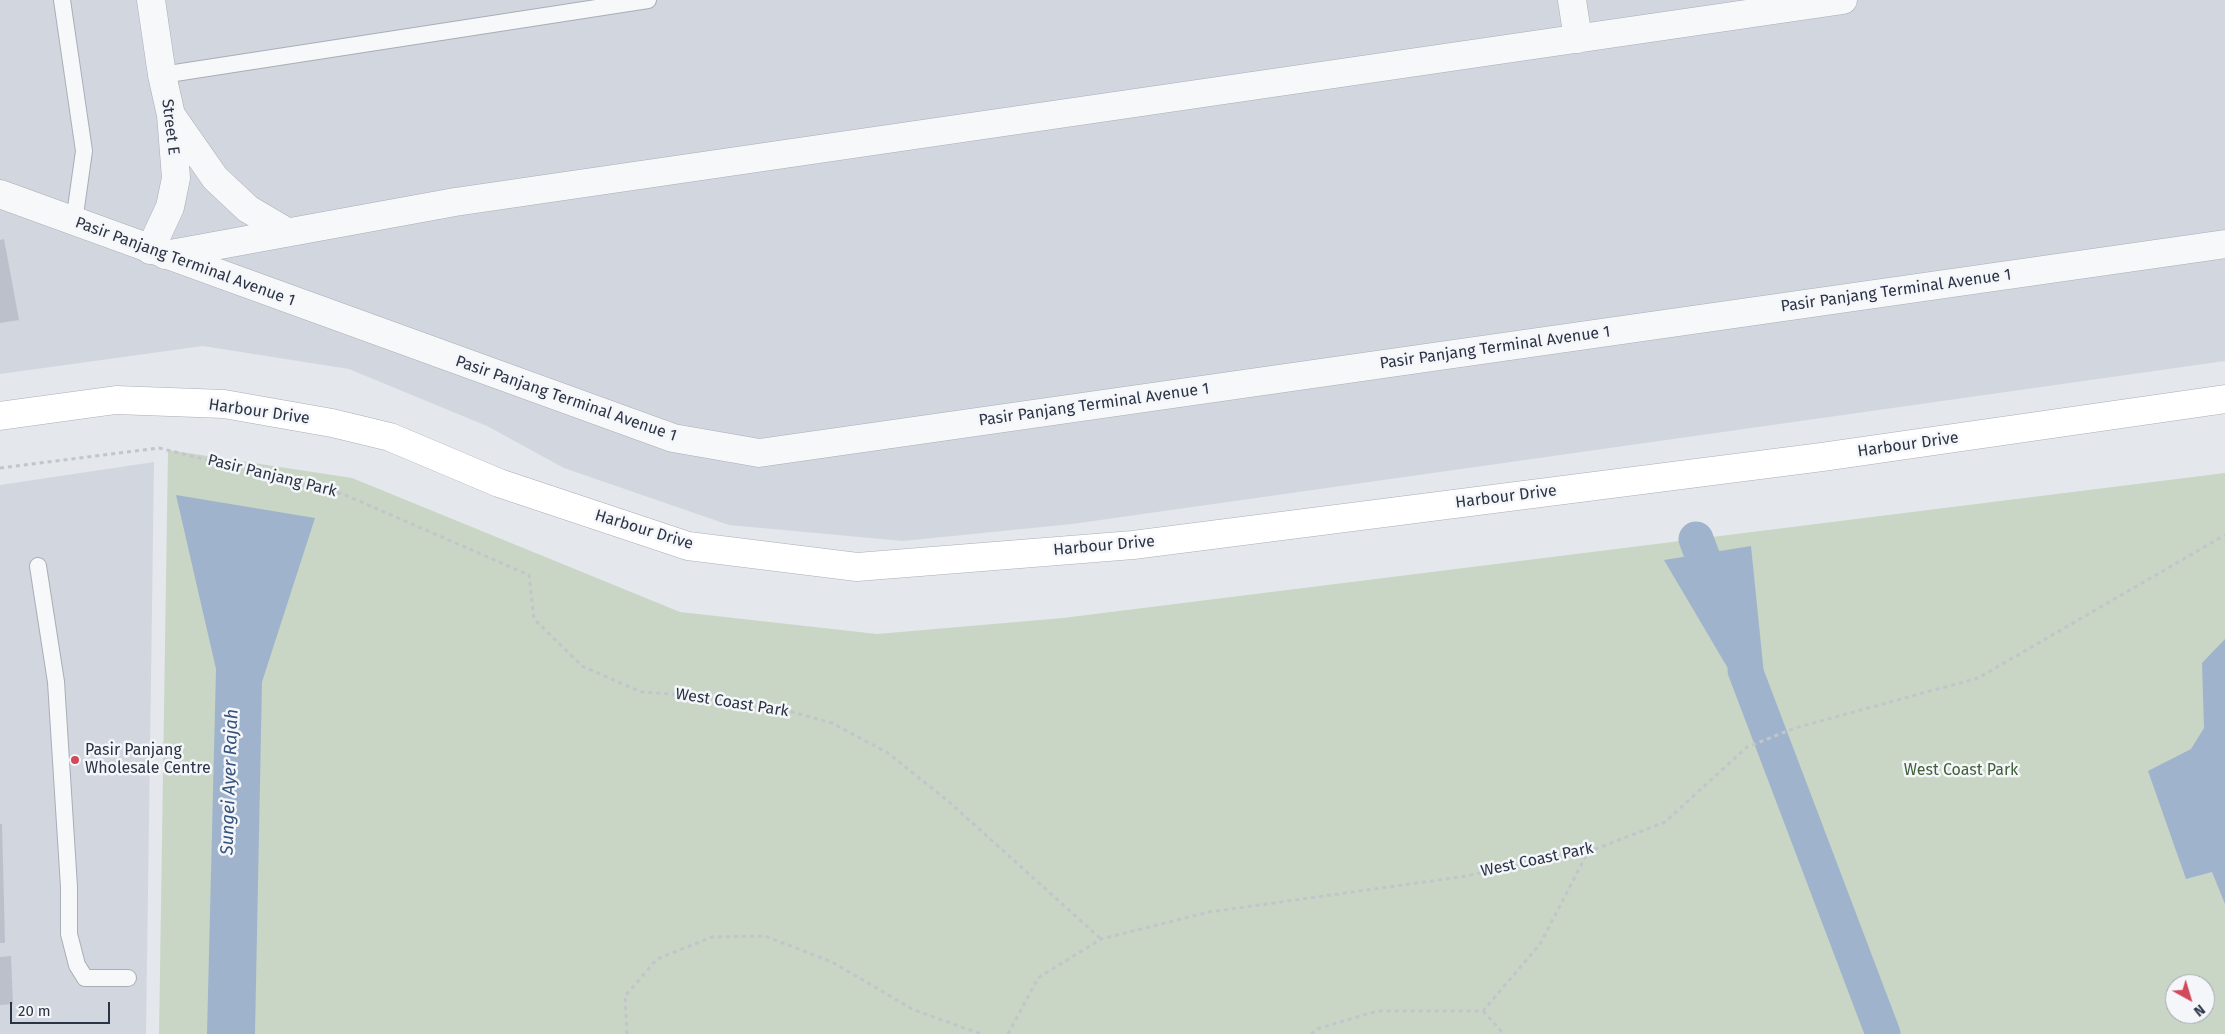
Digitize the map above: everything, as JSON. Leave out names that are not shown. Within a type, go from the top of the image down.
[{"type":"main road","name":"Harbour Drive","points":[[0,416],[116,400],[224,404],[322,421],[390,437],[499,482],[688,546],[857,567],[1133,545],[1822,457],[2225,399]]},
{"type":"street","name":"Street E","points":[[151,0],[162,75],[171,115],[176,178],[157,252]]},
{"type":"street","points":[[1572,0],[1578,38]]},
{"type":"street","points":[[157,252],[287,232],[455,202],[1843,0]]},
{"type":"street","points":[[171,115],[215,178],[248,209],[287,232]]},
{"type":"street","name":"Pasir Panjang Terminal Avenue 1","points":[[0,194],[673,438],[759,453],[2225,244]]},
{"type":"lane","points":[[62,0],[84,151],[74,222]]},
{"type":"lane","points":[[162,75],[648,0]]},
{"type":"lane","points":[[38,566],[56,682],[70,887],[69,934],[77,966],[85,978],[128,978]]},
{"type":"path","name":"Pasir Panjang Park","points":[[0,468],[159,448],[343,494],[529,575]]},
{"type":"path","name":"West Coast Park","points":[[1008,1034],[1038,978],[1101,940],[1209,912],[1460,876],[1588,852],[1666,822],[1747,747],[1795,728],[1978,678],[2225,534]]},
{"type":"path","name":"West Coast Park","points":[[529,575],[534,619],[582,666],[641,692],[689,695],[767,705],[832,723],[888,754],[948,801],[1101,940]]},
{"type":"path","points":[[1483,1011],[1540,944],[1588,852]]},
{"type":"path","points":[[627,1034],[625,996],[657,959],[712,937],[765,936],[832,962],[914,1010],[981,1034]]},
{"type":"path","points":[[1311,1034],[1317,1029],[1377,1011],[1483,1011],[1504,1034]]},
{"type":"shaded area","points":[[0,0],[2225,0],[2225,361],[1072,524],[903,541],[729,525],[564,468],[487,426],[349,369],[203,346],[0,374]]},
{"type":"shaded area","name":"Pasir Panjang Wholesale Centre","points":[[154,462],[146,1034],[0,1034],[0,485]]},
{"type":"green space","name":"West Coast Park","points":[[168,450],[352,478],[680,612],[877,634],[1063,618],[2225,473],[2225,1034],[159,1034]]},
{"type":"water","name":"Sungei Ayer Rajah","points":[[176,495],[315,518],[262,682],[255,1034],[207,1034],[216,669]]},
{"type":"water","points":[[1751,546],[1768,714],[1749,718],[1736,682],[1664,560]]},
{"type":"water","points":[[2225,639],[2225,904],[2212,872],[2186,879],[2148,771],[2191,749],[2204,728],[2202,663]]},
{"type":"building","points":[[4,239],[19,320],[0,323],[0,240]]},
{"type":"building","points":[[0,824],[2,824],[5,943],[0,943]]},
{"type":"building","points":[[11,956],[13,1004],[0,1005],[0,957]]},
{"type":"waterway","points":[[1696,539],[1718,598]]},
{"type":"waterway","points":[[1745,670],[1883,1034]]},
{"type":"place","name":"Pasir Panjang Wholesale Centre","points":[[75,760]]}]
